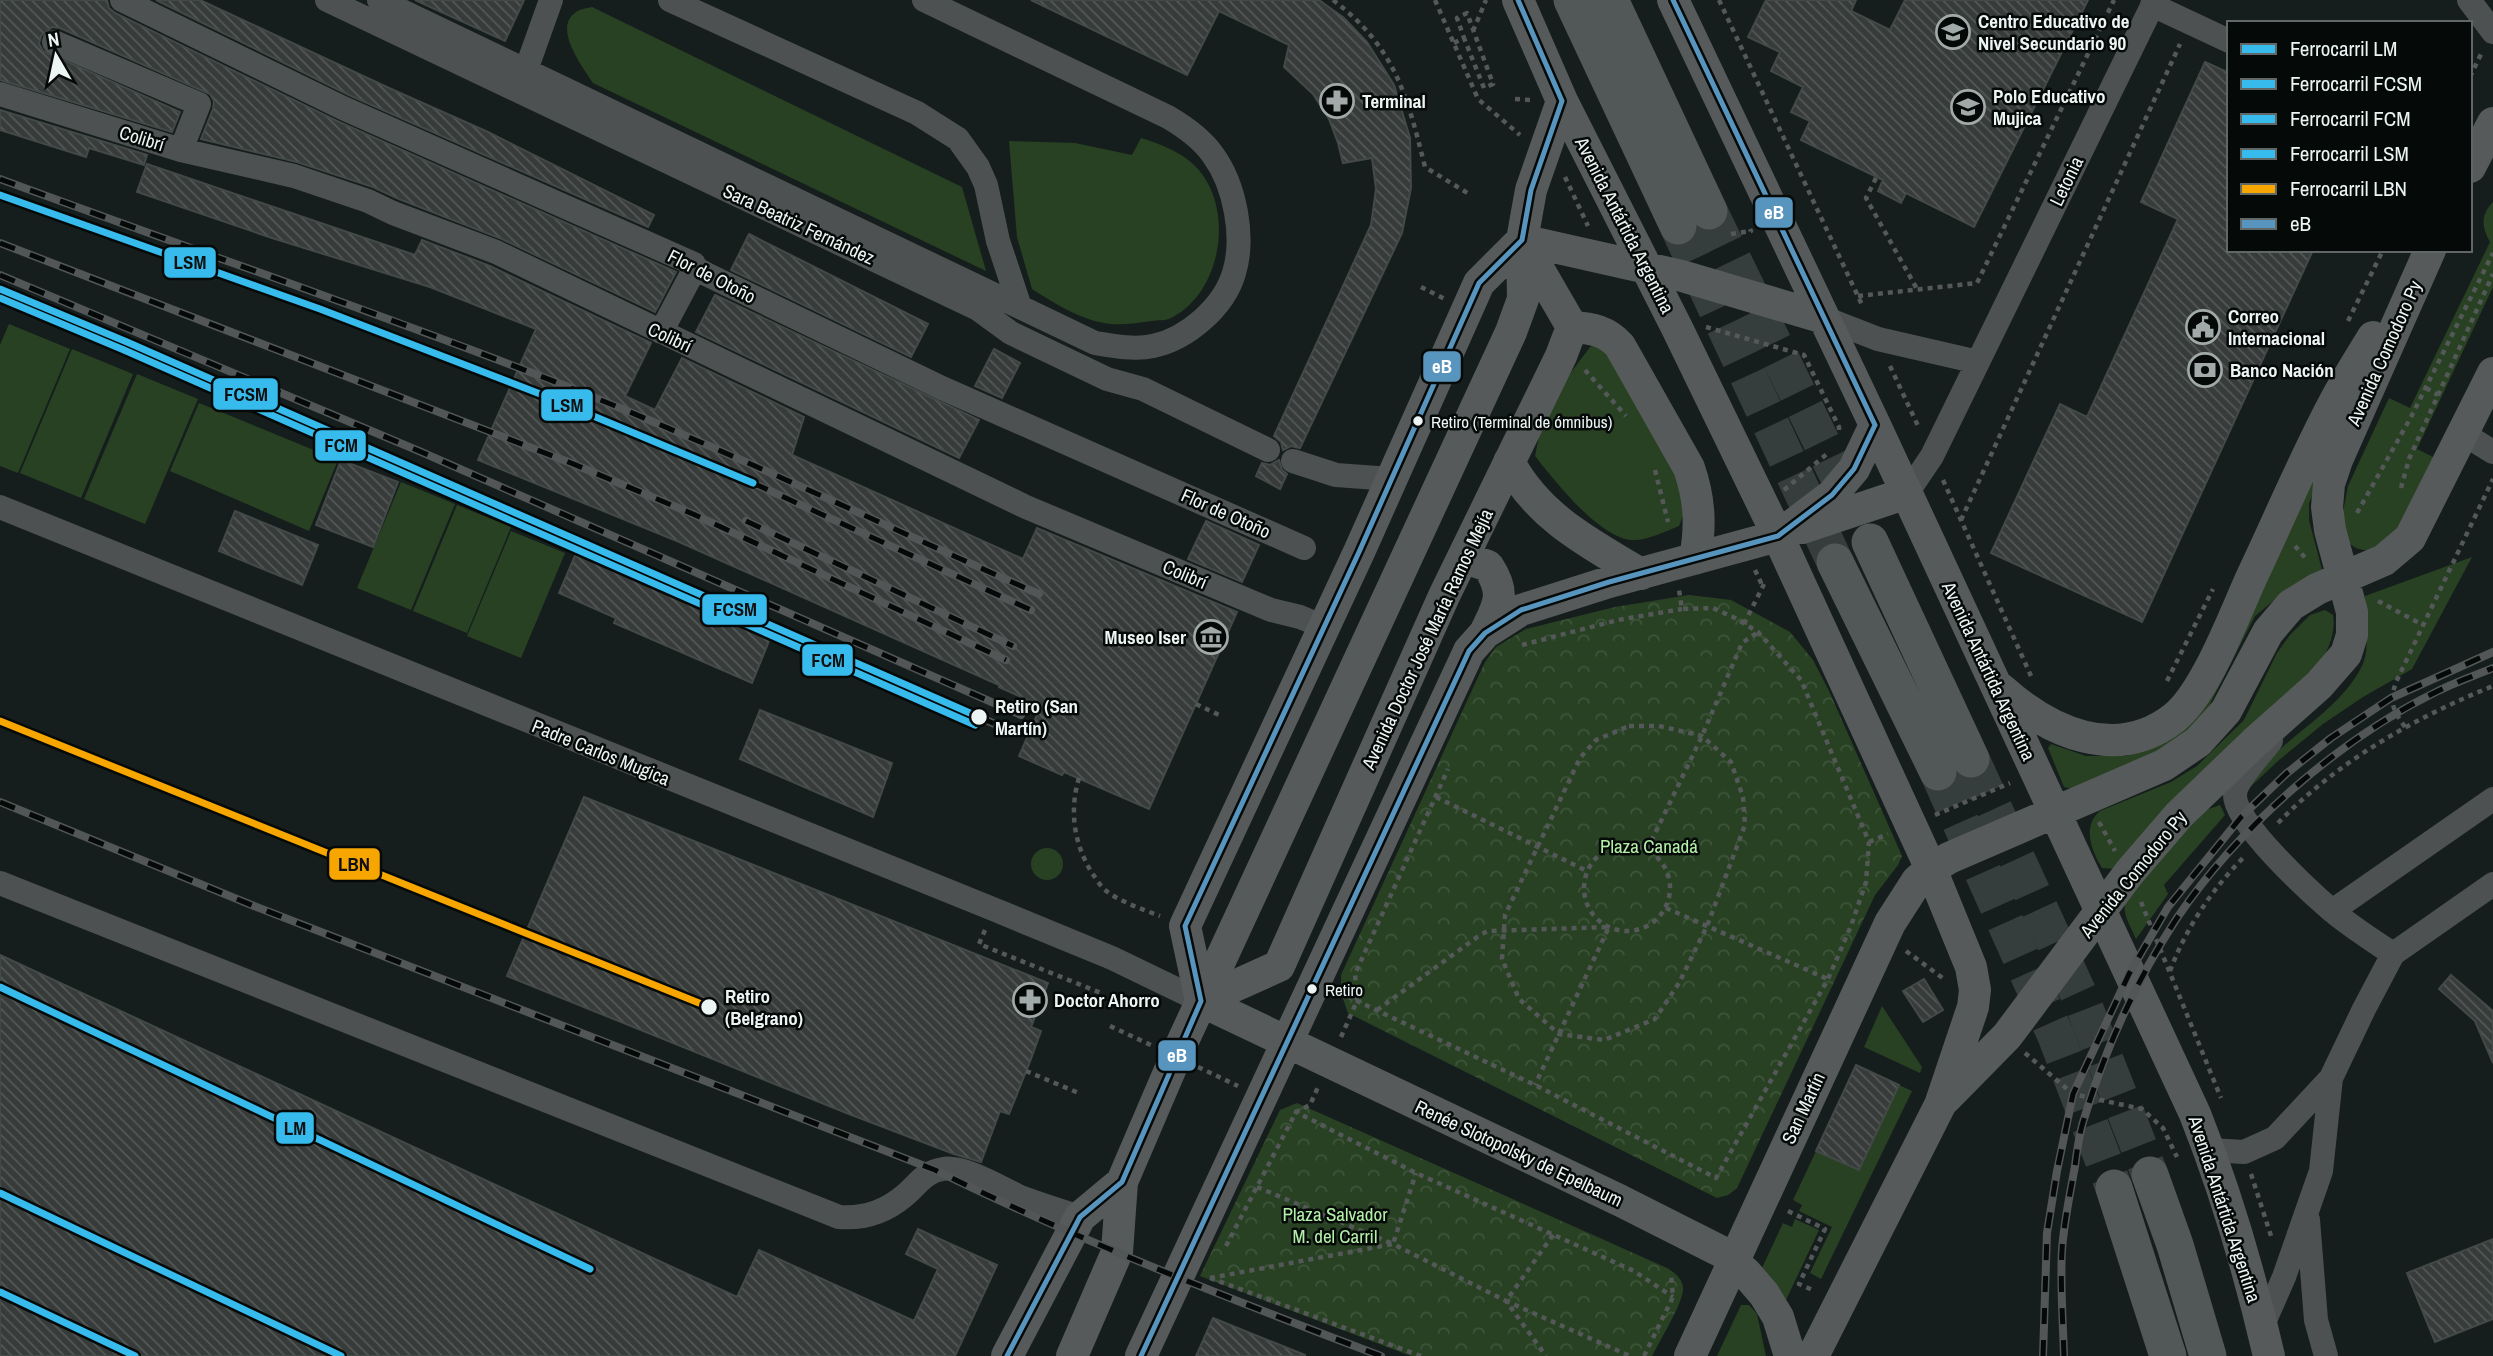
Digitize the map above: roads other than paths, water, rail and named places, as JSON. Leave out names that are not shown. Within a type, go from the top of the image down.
[{"type":"highway","points":[[1572,0],[1694,219],[1610,0]]},
{"type":"highway","points":[[1835,562],[1955,765],[1870,542]]},
{"type":"highway","points":[[2150,1175],[2175,1245],[2208,1356]]},
{"type":"highway","points":[[2113,1188],[2168,1356]]},
{"type":"main road","name":"Avenida Antártida Argentina","points":[[1518,0],[1562,101],[1778,536],[1931,869],[1967,955],[1975,990],[1973,1007],[1940,1105]]},
{"type":"main road","name":"Avenida Antártida Argentina","points":[[1673,0],[1907,493],[2195,1114],[2210,1150],[2266,1341]]},
{"type":"main road","points":[[1072,1356],[1116,1252],[1122,1182],[1176,1056],[1511,332],[1523,299],[1521,240],[1531,190],[1562,101]]},
{"type":"main road","points":[[2476,167],[2493,123]]},
{"type":"main road","points":[[1521,240],[1647,268],[1824,318]]},
{"type":"main road","points":[[1521,240],[1573,327],[1602,332],[1612,337],[1620,346],[1689,468],[1700,513],[1699,535],[1685,562]]},
{"type":"main road","points":[[1200,1001],[1185,926],[1324,627],[1479,282],[1521,240]]},
{"type":"main road","points":[[1996,685],[2045,722],[2064,732],[2097,740],[2138,736],[2167,723],[2182,711],[2208,671],[2334,401],[2428,252]]},
{"type":"main road","name":"Avenida Comodoro Py","points":[[1940,1105],[2007,1036],[2137,863],[2179,815],[2301,702],[2340,662],[2350,645],[2352,612],[2328,520],[2327,495],[2330,478],[2428,252]]},
{"type":"main road","name":"Avenida Doctor José María Ramos Mejía","points":[[1200,1001],[1279,967],[1461,561],[1573,327]]},
{"type":"main road","points":[[1931,869],[1949,858],[2054,811],[2164,765],[2187,751],[2210,731],[2226,711],[2262,642],[2281,615],[2301,598],[2384,560],[2410,538],[2493,373]]},
{"type":"main road","points":[[1778,536],[1832,495],[1854,468],[1875,425]]},
{"type":"main road","points":[[1509,462],[1520,483],[1536,502],[1579,537],[1641,574]]},
{"type":"main road","points":[[1141,1356],[1469,651],[1485,633],[1521,610],[1609,582],[1778,536],[1907,493]]},
{"type":"main road","points":[[1461,561],[1474,561],[1488,566],[1497,582],[1499,604],[1485,633]]},
{"type":"main road","name":"San Martín","points":[[1690,1356],[1733,1261],[1843,986],[1917,881],[1931,869]]},
{"type":"main road","name":"Renée Slotopolsky de Epelbaum","points":[[1200,1001],[1704,1242],[1733,1261],[1757,1284],[1770,1302],[1784,1332],[1790,1356]]},
{"type":"main road","points":[[1813,1356],[1940,1105]]},
{"type":"main road","points":[[1007,1356],[1080,1217],[1122,1182]]},
{"type":"street","name":"Flor de Otoño","points":[[122,0],[343,108],[694,264],[695,268],[942,388],[1304,548]]},
{"type":"street","name":"Sara Beatriz Fernández","points":[[327,0],[978,309],[1011,333],[1107,379],[1143,389],[1268,450]]},
{"type":"street","points":[[379,0],[1095,343],[1122,347],[1152,347],[1175,340],[1198,326],[1218,301],[1234,274],[1238,247],[1232,196],[1225,174],[1212,153],[1181,124],[1162,113],[924,0]]},
{"type":"street","points":[[526,70],[551,0]]},
{"type":"street","points":[[670,0],[917,113],[958,139],[978,167],[986,185],[998,241],[1020,306]]},
{"type":"street","points":[[2469,0],[2493,32]]},
{"type":"street","points":[[2154,2],[2227,40]]},
{"type":"street","name":"Letonia","points":[[1907,493],[1932,456],[2154,2]]},
{"type":"street","points":[[54,42],[199,104],[181,150]]},
{"type":"street","name":"Colibrí","points":[[0,94],[181,150],[294,176],[368,201],[496,252],[1026,507],[1271,610],[1300,617],[1324,627]]},
{"type":"street","points":[[661,332],[695,268]]},
{"type":"street","points":[[1824,318],[1878,339],[1978,362]]},
{"type":"street","points":[[2464,434],[2493,452]]},
{"type":"street","points":[[1293,461],[1336,475],[1391,479]]},
{"type":"street","name":"Padre Carlos Mugica","points":[[0,507],[993,909],[1112,958],[1200,1001]]},
{"type":"street","points":[[2301,702],[2236,786],[2235,798],[2242,816],[2261,840],[2332,911],[2393,954]]},
{"type":"street","points":[[2332,911],[2493,799]]},
{"type":"street","points":[[0,883],[839,1217],[857,1218],[879,1212],[905,1196],[924,1175],[946,1168],[957,1168],[1021,1197],[1080,1217]]},
{"type":"street","points":[[2210,1150],[2244,1152],[2276,1138],[2331,1078],[2393,954],[2493,884]]},
{"type":"street","points":[[2266,1341],[2284,1278],[2321,1171],[2331,1078]]},
{"type":"street","points":[[2307,1209],[2316,1320],[2326,1356]]},
{"type":"tunnel","points":[[1709,211],[1856,513]]},
{"type":"tunnel","points":[[1678,226],[1835,562]]},
{"type":"tunnel","points":[[1971,759],[2084,1006],[2150,1175]]},
{"type":"tunnel","points":[[1938,772],[2056,1036],[2114,1188]]},
{"type":"railway","points":[[0,179],[571,388],[747,463],[1039,594]]},
{"type":"railway","points":[[0,243],[571,463],[693,514],[1006,660]]},
{"type":"railway","points":[[0,275],[419,451],[1021,715]]},
{"type":"railway","points":[[753,483],[1031,610]]},
{"type":"railway","points":[[746,521],[1013,646]]},
{"type":"railway","points":[[2043,1356],[2047,1233],[2073,1094],[2129,974],[2168,907],[2242,816],[2287,773],[2331,738],[2391,698],[2493,652]]},
{"type":"railway","points":[[2064,1356],[2062,1250],[2081,1131],[2112,1041],[2162,941],[2201,885],[2229,852],[2259,820],[2326,761],[2362,735],[2441,689],[2493,668]]},
{"type":"railway","points":[[979,717],[1015,733]]},
{"type":"railway","points":[[0,802],[254,906],[935,1170],[1100,1245],[1381,1356]]},
{"type":"rail line","name":"LSM","points":[[0,195],[320,309],[548,397],[753,483]]},
{"type":"rail line","name":"FCSM","points":[[0,289],[127,342],[979,717]]},
{"type":"rail line","name":"FCM","points":[[0,298],[124,350],[975,725]]},
{"type":"rail line","name":"LBN","points":[[0,721],[709,1007]]},
{"type":"rail line","name":"LM","points":[[0,987],[590,1269]]},
{"type":"rail line","name":"LM","points":[[0,1193],[341,1356]]},
{"type":"rail line","name":"LM","points":[[0,1292],[135,1356]]},
{"type":"place","name":"Centro Educativo de Nivel Secundario 90","points":[[1953,32]]},
{"type":"place","name":"Terminal","points":[[1337,101]]},
{"type":"place","name":"Polo Educativo Mujica","points":[[1968,107]]},
{"type":"place","name":"Correo Internacional","points":[[2203,327]]},
{"type":"place","name":"Banco Nación","points":[[2205,370]]},
{"type":"place","name":"Retiro (Terminal de ómnibus)","points":[[1418,421]]},
{"type":"place","name":"Museo Iser","points":[[1211,637]]},
{"type":"place","name":"Retiro (San Martín)","points":[[979,717]]},
{"type":"place","name":"Retiro","points":[[1312,989]]},
{"type":"place","name":"Doctor Ahorro","points":[[1030,1000]]},
{"type":"place","name":"Retiro (Belgrano)","points":[[709,1007]]},
{"type":"park label","name":"Plaza Canadá","points":[[1649,846]]},
{"type":"park label","name":"Plaza Salvador M. del Carril","points":[[1335,1225]]}]
